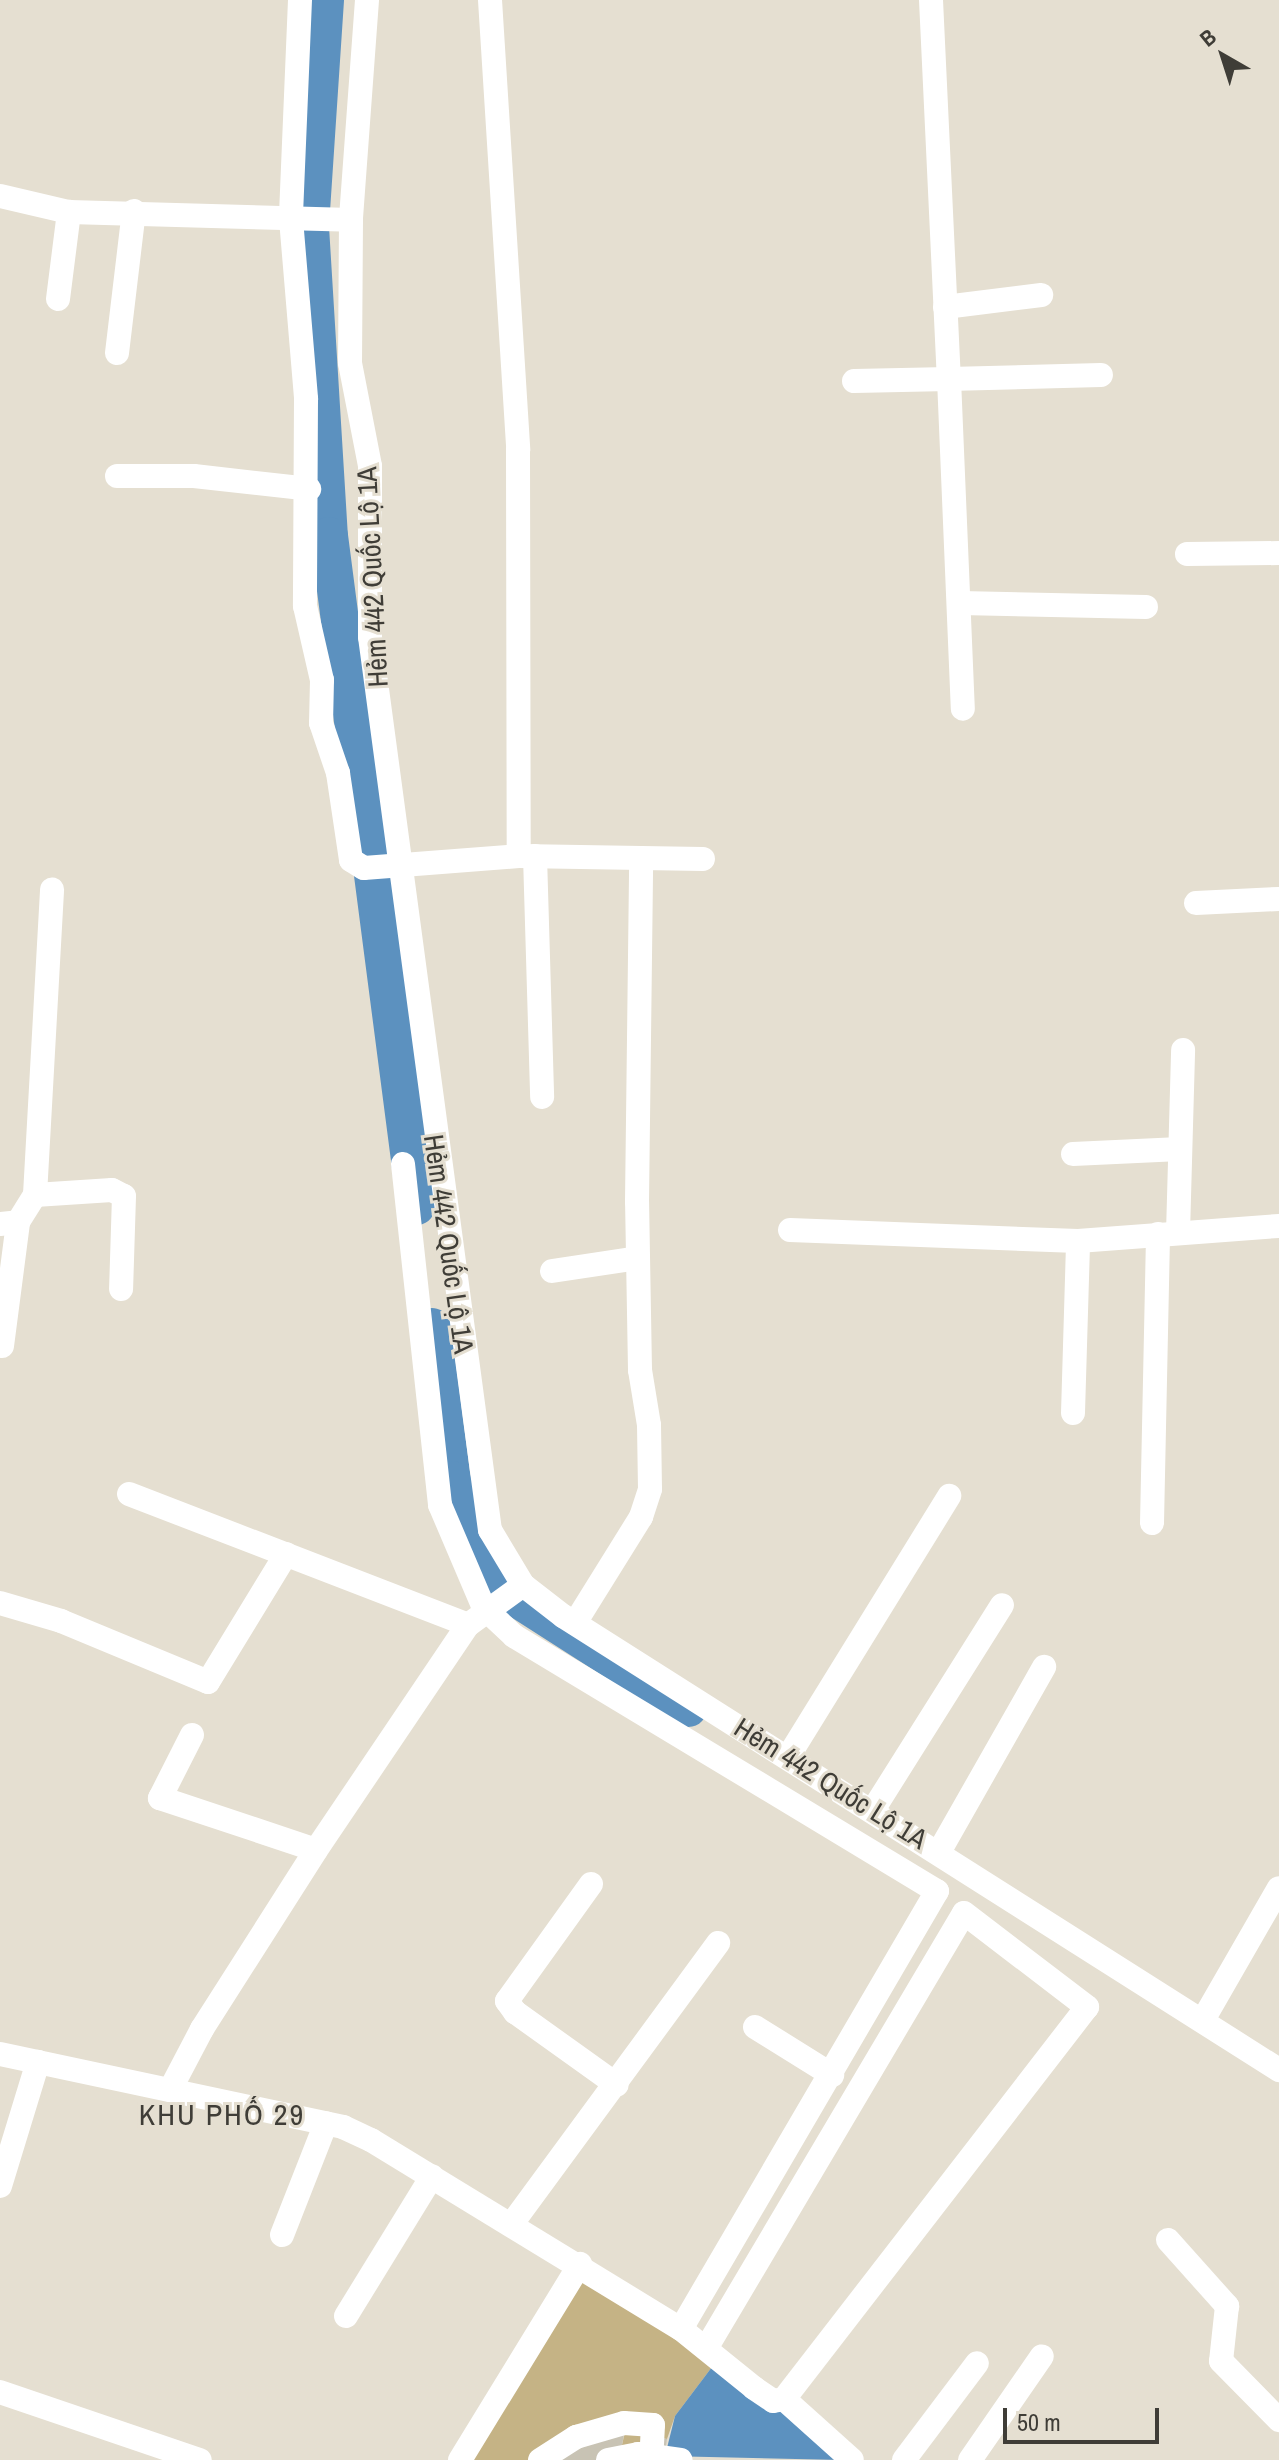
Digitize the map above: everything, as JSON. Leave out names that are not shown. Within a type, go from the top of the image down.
[{"type":"street","points":[[300,0],[296,219],[309,489],[305,606],[322,680],[321,723],[338,773],[351,860],[364,868],[527,856],[703,859]]},
{"type":"street","name":"Hẻm 442 Quốc Lộ 1A","points":[[367,0],[344,220],[350,363],[370,466],[370,637],[395,866],[483,1499],[514,1590],[575,1623],[1279,2070]]},
{"type":"street","points":[[490,0],[518,450],[527,856],[542,1097]]},
{"type":"street","points":[[931,0],[959,563],[963,709]]},
{"type":"street","points":[[0,196],[69,212],[134,211],[344,220]]},
{"type":"street","points":[[117,353],[134,211]]},
{"type":"street","points":[[58,299],[69,212]]},
{"type":"street","points":[[945,307],[1041,295]]},
{"type":"street","points":[[854,381],[1101,375]]},
{"type":"street","points":[[117,476],[194,476],[309,489]]},
{"type":"street","points":[[1187,554],[1279,553]]},
{"type":"street","points":[[960,603],[1146,607]]},
{"type":"street","points":[[575,1623],[641,1517],[650,1489],[638,1258],[641,858]]},
{"type":"street","points":[[2,1346],[9,1223],[35,1195],[52,889]]},
{"type":"street","points":[[1196,903],[1279,899]]},
{"type":"street","points":[[1152,1523],[1168,1234],[1180,1149],[1183,1050]]},
{"type":"street","points":[[1073,1154],[1180,1149]]},
{"type":"street","points":[[403,1164],[440,1505],[476,1617]]},
{"type":"street","points":[[35,1195],[112,1190],[124,1196],[121,1289]]},
{"type":"street","points":[[790,1230],[1078,1241],[1279,1226]]},
{"type":"street","points":[[1073,1413],[1078,1241]]},
{"type":"street","points":[[552,1271],[638,1258]]},
{"type":"street","points":[[129,1494],[286,1554],[476,1617],[514,1636],[871,1847],[937,1894],[681,2329]]},
{"type":"street","points":[[788,1757],[949,1496]]},
{"type":"street","points":[[0,1603],[61,1621],[208,1682],[286,1554]]},
{"type":"street","points":[[170,2090],[202,2029],[316,1850],[476,1617],[514,1590]]},
{"type":"street","points":[[873,1810],[1002,1605]]},
{"type":"street","points":[[939,1852],[1044,1667]]},
{"type":"street","points":[[192,1735],[160,1798],[316,1850]]},
{"type":"street","points":[[591,1884],[507,2001],[515,2012],[617,2085]]},
{"type":"street","points":[[1203,2020],[1279,1888]]},
{"type":"street","points":[[0,2054],[326,2123],[371,2140],[580,2264],[681,2329],[773,2401],[784,2399],[1087,2007],[964,1913],[707,2347]]},
{"type":"street","points":[[511,2225],[617,2085],[718,1943]]},
{"type":"street","points":[[755,2027],[832,2075]]},
{"type":"street","points":[[0,2186],[38,2062]]},
{"type":"street","points":[[282,2235],[326,2123]]},
{"type":"street","points":[[346,2316],[432,2176]]},
{"type":"street","points":[[1168,2240],[1227,2306],[1221,2361],[1279,2420]]},
{"type":"street","points":[[460,2460],[580,2264]]},
{"type":"street","points":[[970,2460],[1042,2356]]},
{"type":"street","points":[[904,2460],[977,2363]]},
{"type":"street","points":[[0,2392],[200,2460]]},
{"type":"street","points":[[784,2399],[852,2460]]},
{"type":"street","points":[[540,2460],[592,2430],[624,2423],[653,2425],[651,2457]]},
{"type":"street","points":[[608,2460],[651,2457],[681,2460]]},
{"type":"shaded area","points":[[580,2271],[715,2363],[675,2416],[667,2439],[644,2435],[641,2449],[622,2445],[627,2423],[540,2460],[467,2460]]},
{"type":"water","points":[[715,2363],[791,2413],[841,2460],[665,2456],[675,2416]]},
{"type":"building","points":[[625,2429],[622,2445],[641,2449],[643,2435],[667,2439],[664,2460],[548,2460]]},
{"type":"waterway","points":[[325,0],[310,227],[329,536],[416,1206]]},
{"type":"waterway","points":[[432,1327],[452,1480],[478,1567],[513,1596],[688,1708]]},
{"type":"district","name":"KHU PHỐ 29","points":[[222,2114]]}]
